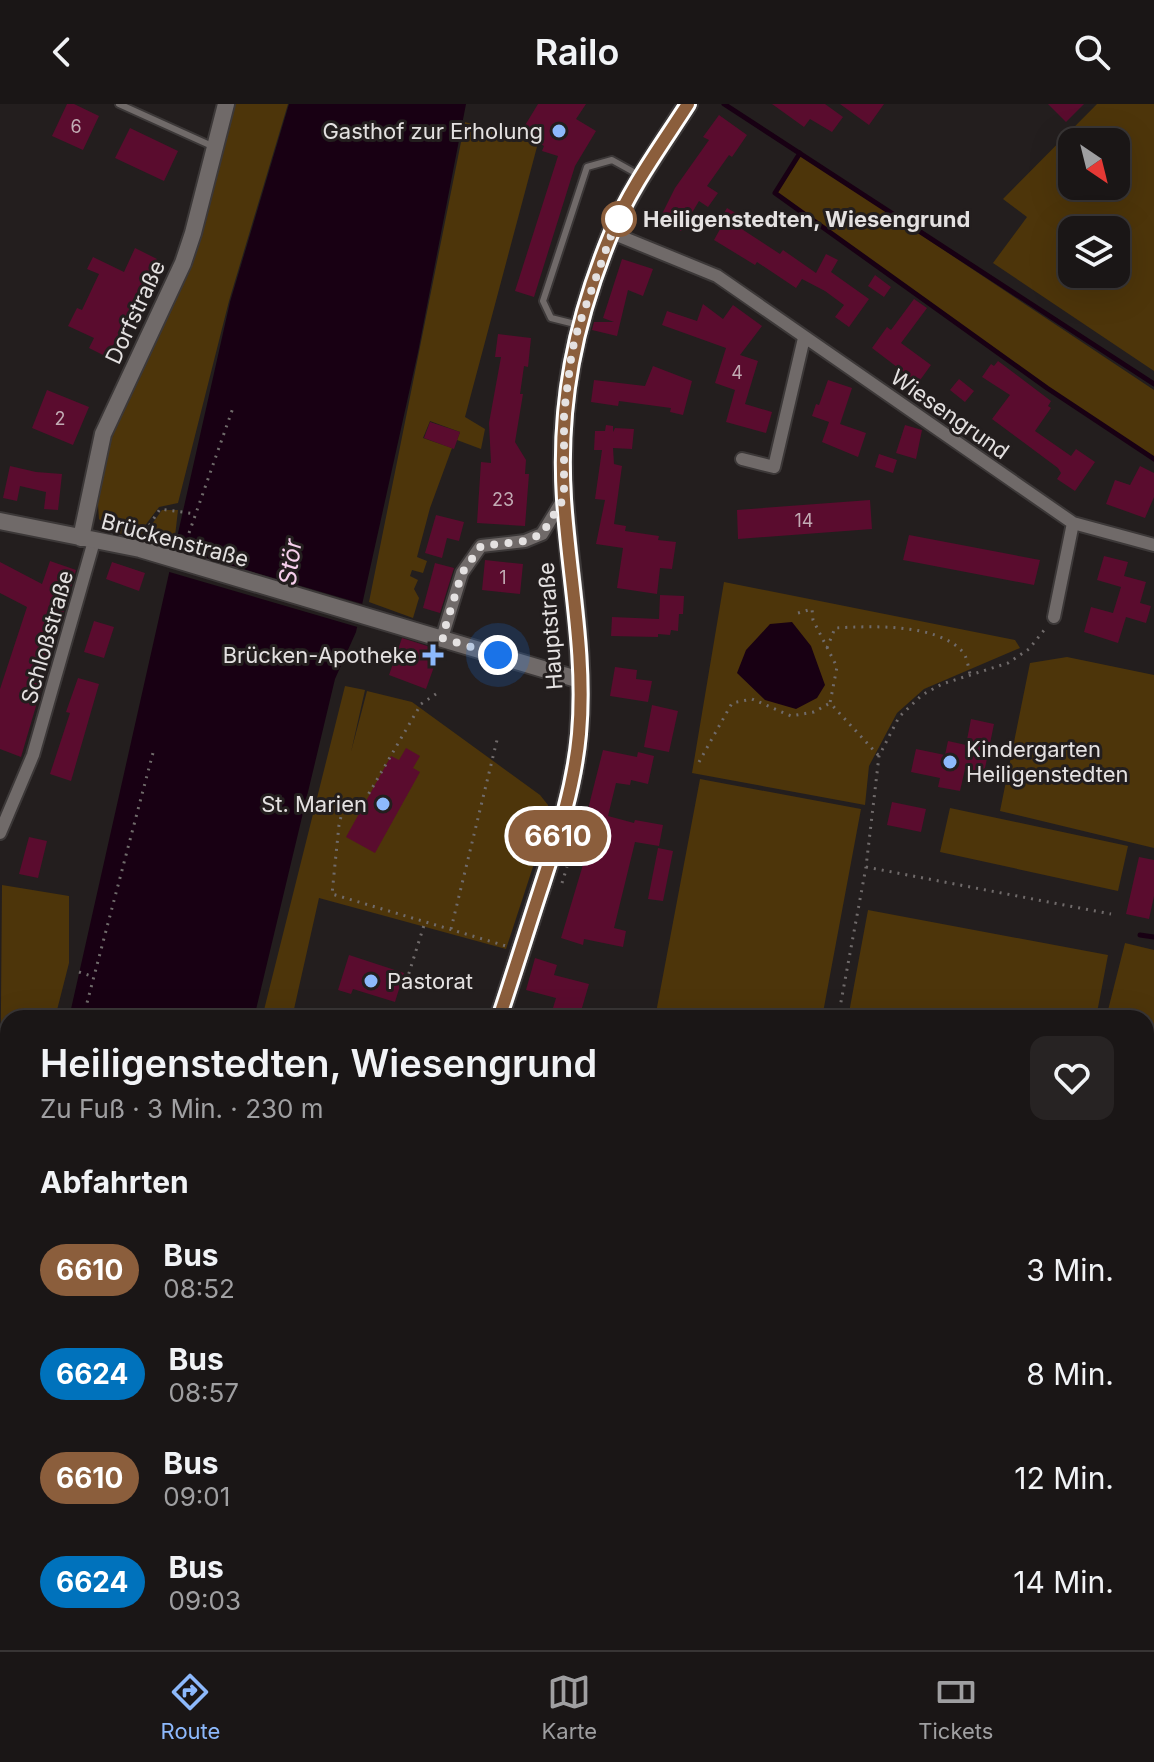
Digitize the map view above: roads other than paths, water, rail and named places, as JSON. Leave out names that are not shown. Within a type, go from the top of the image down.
[{"type":"main road","name":"Hauptstraße","points":[[502,1010],[569,801],[579,734],[580,680],[564,498],[565,408],[579,325],[612,233],[642,177],[688,104]]},
{"type":"street","name":"Dorfstraße","points":[[88,539],[103,434],[183,263],[226,104]]},
{"type":"street","name":"Wiesengrund","points":[[612,233],[717,276],[1073,523],[1154,545]]},
{"type":"street","points":[[742,459],[774,467],[804,338]]},
{"type":"street","points":[[442,638],[462,573],[481,546],[525,541],[542,534],[564,498]]},
{"type":"street","name":"Brückenstraße","points":[[0,521],[144,550],[580,680]]},
{"type":"street","points":[[1054,617],[1073,523]]},
{"type":"street","name":"Schloßstraße","points":[[0,833],[33,755],[88,539]]},
{"type":"lane","points":[[119,104],[216,147]]},
{"type":"lane","points":[[579,325],[551,318],[543,301],[587,167],[612,160],[642,177]]},
{"type":"water","name":"Stör","points":[[289,104],[466,104],[418,352],[356,632],[335,679],[256,1010],[71,1010],[230,302]]},
{"type":"water","points":[[792,622],[811,646],[825,685],[817,698],[796,709],[765,700],[737,673],[746,650],[770,624]]},
{"type":"waterway","points":[[724,104],[1154,384]]},
{"type":"waterway","points":[[800,153],[775,193],[1047,388],[1154,459]]},
{"type":"waterway","points":[[1140,935],[1154,937]]},
{"type":"place","name":"Gasthof zur Erholung","points":[[559,131]]},
{"type":"place","name":"Heiligenstedten, Wiesengrund","points":[[619,219]]},
{"type":"place","name":"Brücken-Apotheke","points":[[433,655]]},
{"type":"place","name":"Kindergarten Heiligenstedten","points":[[950,762]]},
{"type":"place","name":"St. Marien","points":[[383,804]]},
{"type":"place","name":"Pastorat","points":[[371,981]]}]
